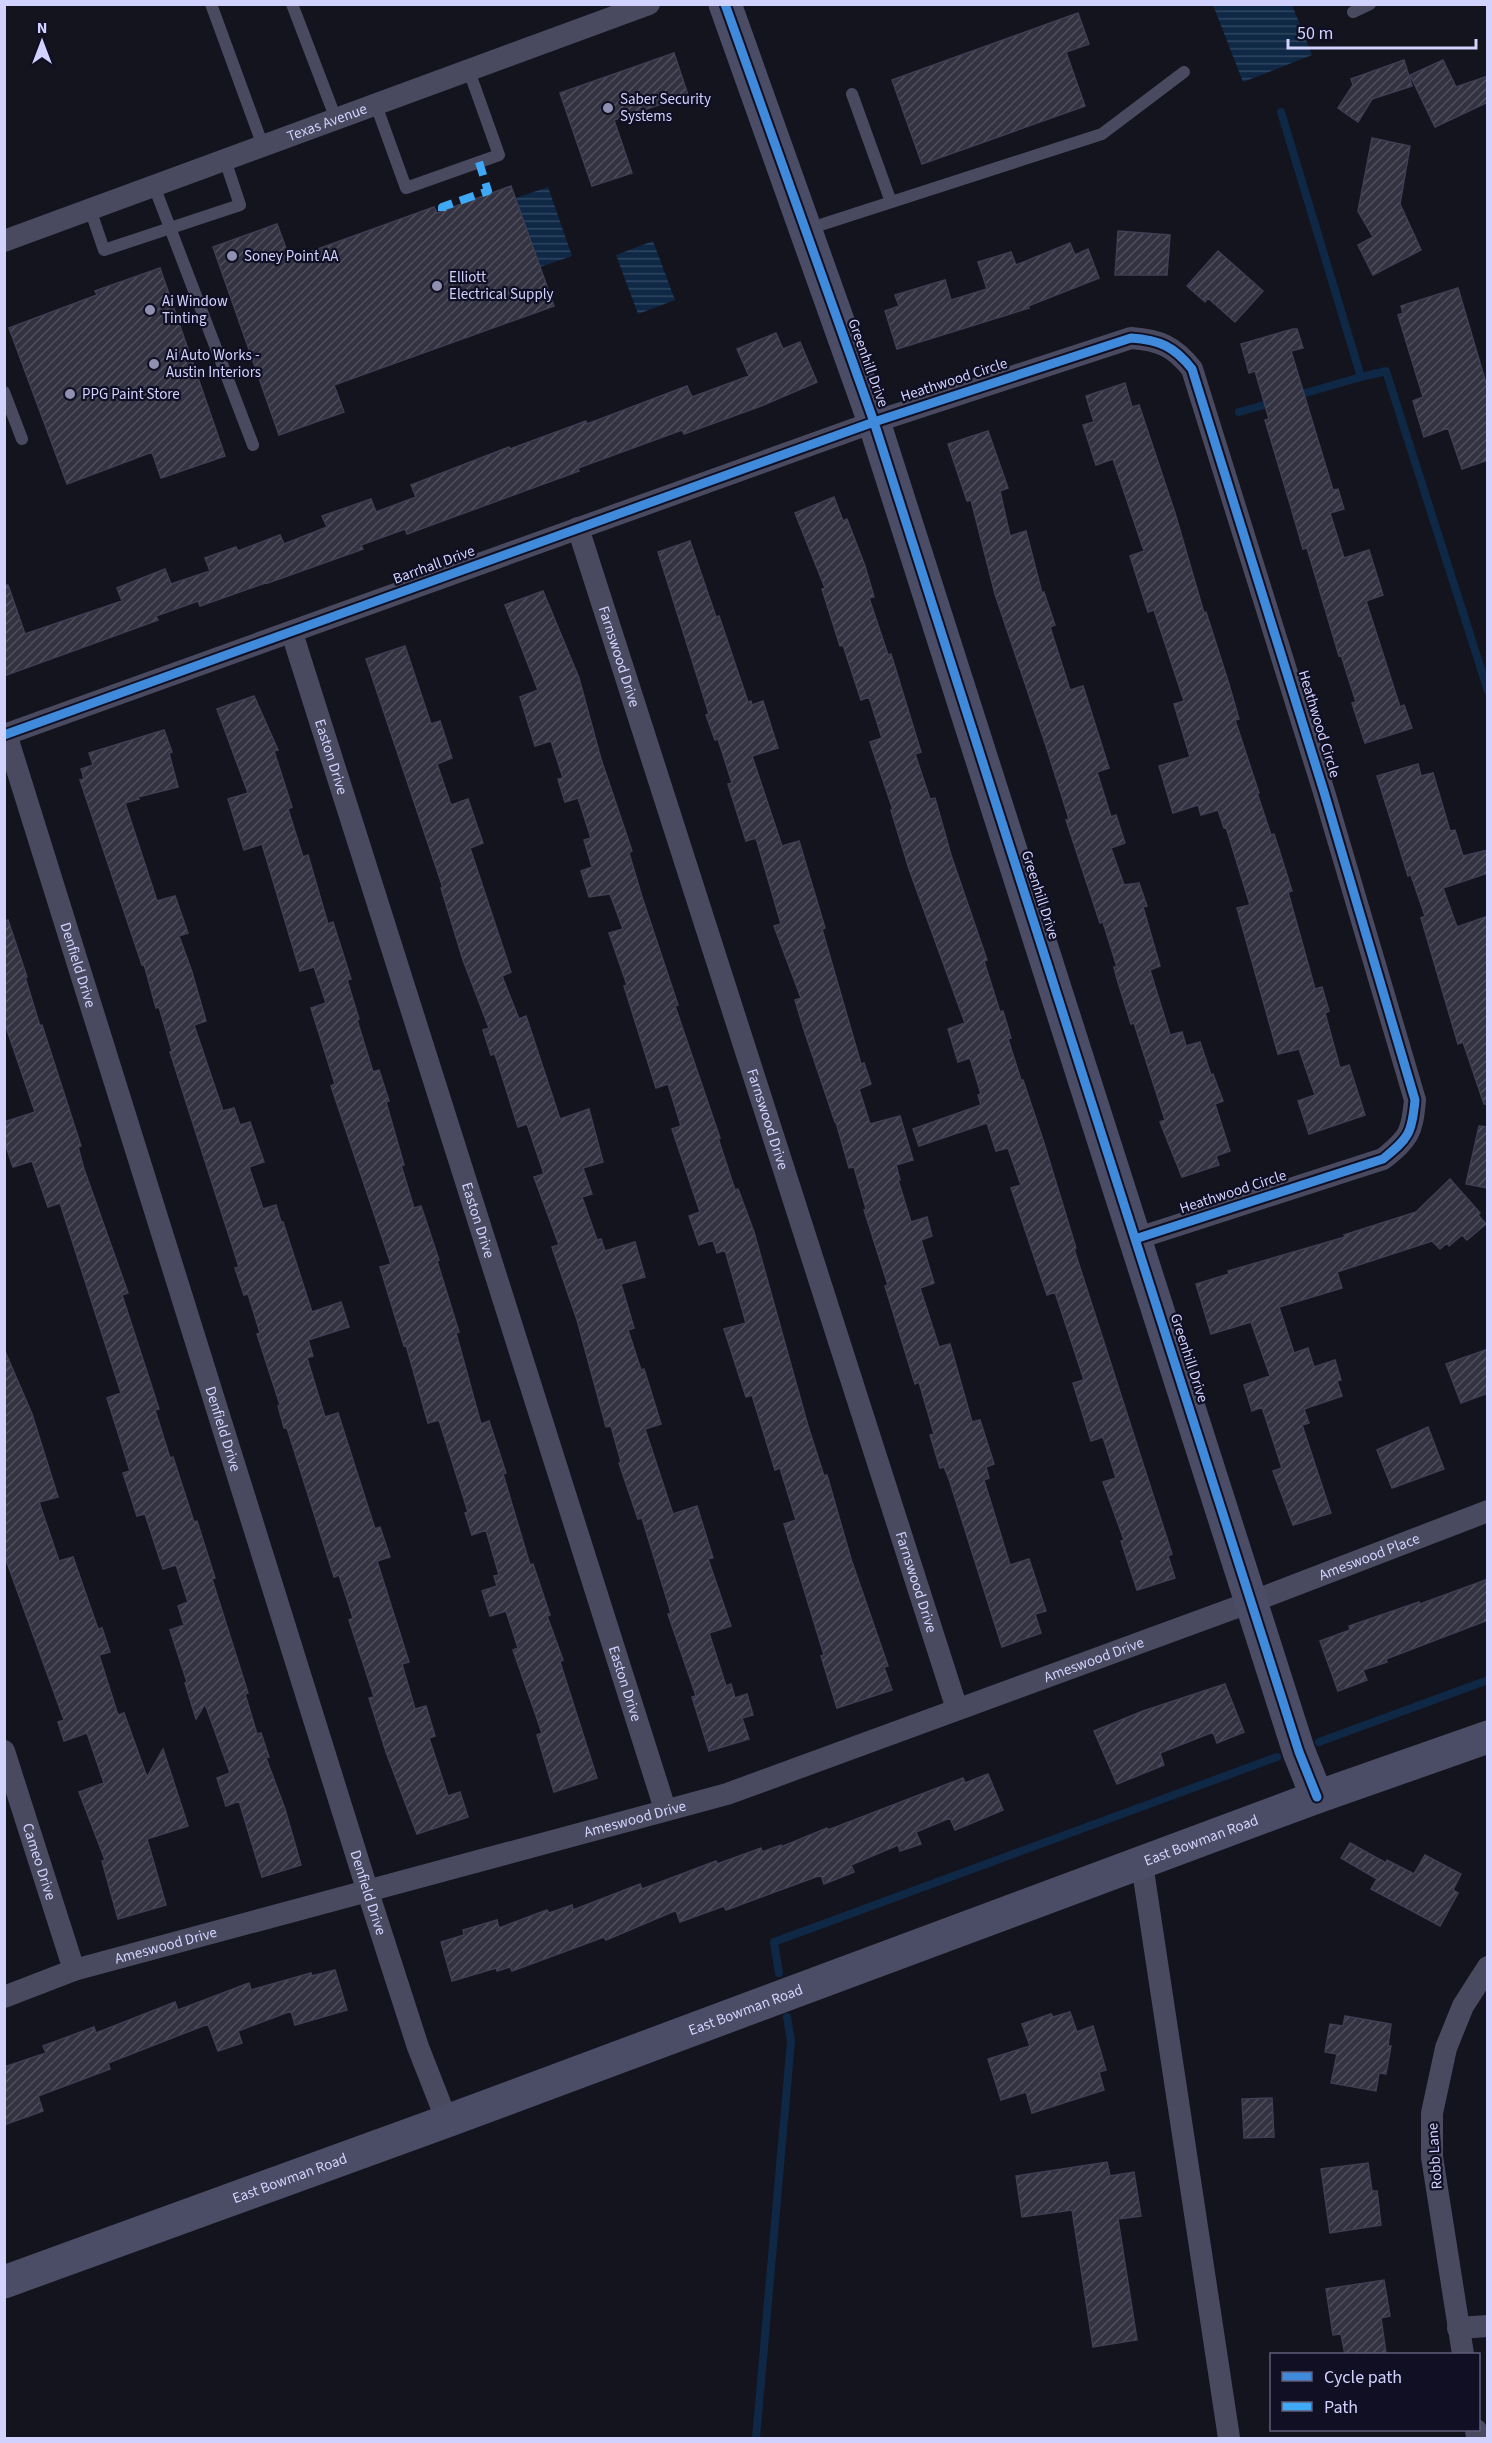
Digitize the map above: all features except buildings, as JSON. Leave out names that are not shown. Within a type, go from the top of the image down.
[{"type":"street","name":"Texas Avenue","points":[[4,241],[649,4]]},
{"type":"street","name":"Greenhill Drive","points":[[725,4],[874,422],[1299,1752],[1317,1797]]},
{"type":"street","name":"Heathwood Circle","points":[[874,422],[1131,338],[1150,339],[1169,346],[1184,358],[1192,369],[1324,792],[1415,1100],[1414,1116],[1406,1141],[1383,1159],[1135,1239]]},
{"type":"street","name":"Barrhall Drive","points":[[5,735],[874,422]]},
{"type":"street","name":"Farnswood Drive","points":[[578,528],[957,1709]]},
{"type":"street","name":"Easton Drive","points":[[292,633],[664,1809]]},
{"type":"street","name":"Denfield Drive","points":[[5,735],[367,1889],[418,2047],[447,2121]]},
{"type":"street","name":"Ameswood Place","points":[[1251,1602],[1488,1511]]},
{"type":"street","name":"Ameswood Drive","points":[[4,1997],[74,1970],[367,1889],[727,1794],[1251,1602]]},
{"type":"street","name":"East Bowman Road","points":[[4,2282],[447,2121],[1317,1797],[1488,1737]]},
{"type":"street","name":"Cameo Drive","points":[[4,1751],[74,1970]]},
{"type":"street","points":[[1142,1864],[1229,2439]]},
{"type":"street","name":"Robb Lane","points":[[1463,2353],[1432,2157],[1432,2113],[1446,2048],[1463,2006],[1488,1966]]},
{"type":"street","points":[[1458,2328],[1488,2326]]},
{"type":"lane","points":[[212,4],[263,146]]},
{"type":"lane","points":[[292,4],[336,119]]},
{"type":"lane","points":[[1353,12],[1370,4]]},
{"type":"lane","points":[[376,105],[406,188],[499,155],[469,71]]},
{"type":"lane","points":[[804,230],[1102,134],[1184,72]]},
{"type":"lane","points":[[852,94],[891,202]]},
{"type":"lane","points":[[90,210],[104,250],[240,204],[225,160]]},
{"type":"lane","points":[[154,186],[253,445]]},
{"type":"lane","points":[[4,392],[22,439]]},
{"type":"water","points":[[1213,5],[1292,5],[1312,55],[1243,82]]},
{"type":"water","points":[[548,187],[572,256],[540,267],[516,198]]},
{"type":"water","points":[[653,241],[675,300],[638,314],[616,255]]},
{"type":"waterway","points":[[1281,112],[1361,377],[1386,371],[1488,691]]},
{"type":"waterway","points":[[1295,396],[1361,377]]},
{"type":"waterway","points":[[1239,412],[1275,402]]},
{"type":"waterway","points":[[1319,1742],[1488,1680]]},
{"type":"waterway","points":[[779,1973],[774,1942],[1277,1757]]},
{"type":"waterway","points":[[756,2438],[791,2041],[787,2017]]},
{"type":"marked path","points":[[442,211],[442,207],[488,191],[479,162]]},
{"type":"cycle path","points":[[725,4],[874,422],[1299,1752],[1317,1797]]},
{"type":"cycle path","points":[[4,735],[874,422],[1131,338],[1150,340],[1165,346],[1179,355],[1192,369],[1324,792],[1415,1100],[1408,1134],[1399,1146],[1383,1159],[1135,1239]]},
{"type":"place","name":"Saber Security Systems","points":[[608,108]]},
{"type":"place","name":"Soney Point AA","points":[[232,256]]},
{"type":"place","name":"Elliott Electrical Supply","points":[[437,286]]},
{"type":"place","name":"Ai Window Tinting","points":[[150,310]]},
{"type":"place","name":"Ai Auto Works - Austin Interiors","points":[[154,364]]},
{"type":"place","name":"PPG Paint Store","points":[[70,394]]}]
